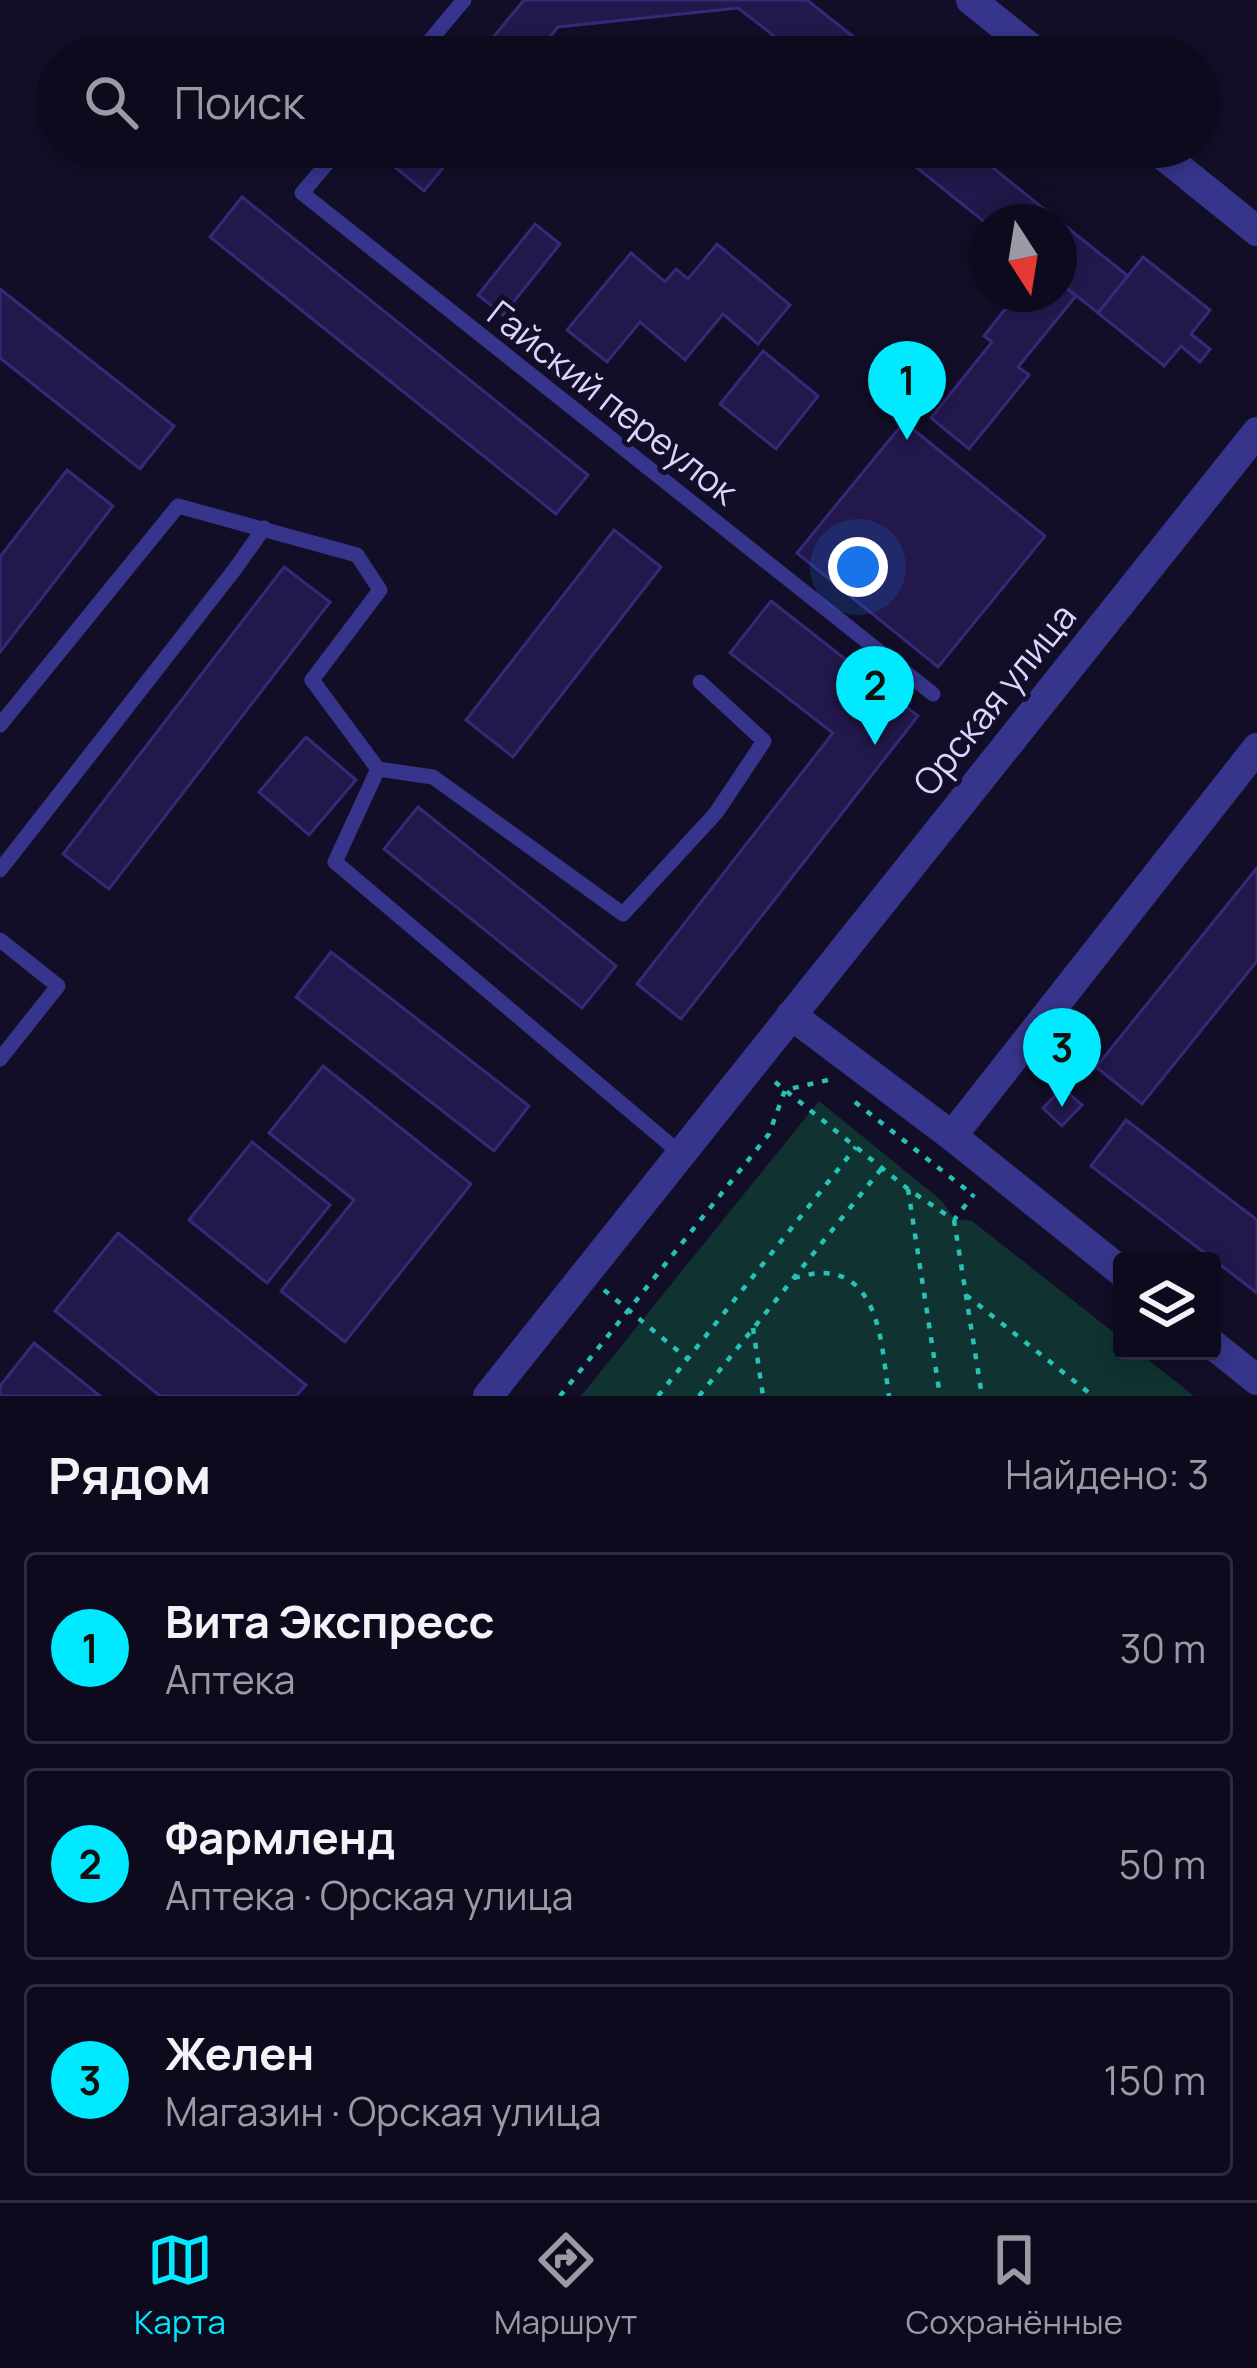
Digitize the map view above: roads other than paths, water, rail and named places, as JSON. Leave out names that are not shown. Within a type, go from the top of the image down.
[{"type":"street","points":[[971,0],[1016,36]]},
{"type":"street","points":[[1179,168],[1257,231]]},
{"type":"street","name":"Орская улица","points":[[488,1396],[1257,432]]},
{"type":"street","points":[[952,1136],[1257,748]]},
{"type":"street","points":[[791,1015],[1113,1265]]},
{"type":"street","points":[[1221,1351],[1257,1380]]},
{"type":"lane","points":[[434,36],[464,0]]},
{"type":"lane","name":"Гайский переулок","points":[[323,168],[302,193],[933,694]]},
{"type":"lane","points":[[0,725],[178,506],[357,555],[380,590],[312,680],[378,769],[434,777],[623,914],[716,813],[764,741],[700,682]]},
{"type":"lane","points":[[0,869],[264,528]]},
{"type":"lane","points":[[378,769],[335,862],[680,1153]]},
{"type":"lane","points":[[0,940],[58,986],[0,1059]]},
{"type":"place","name":"Вита Экспресс","points":[[907,440]]},
{"type":"place","name":"Фармленд","points":[[875,745]]},
{"type":"place","name":"Желен","points":[[1062,1107]]}]
